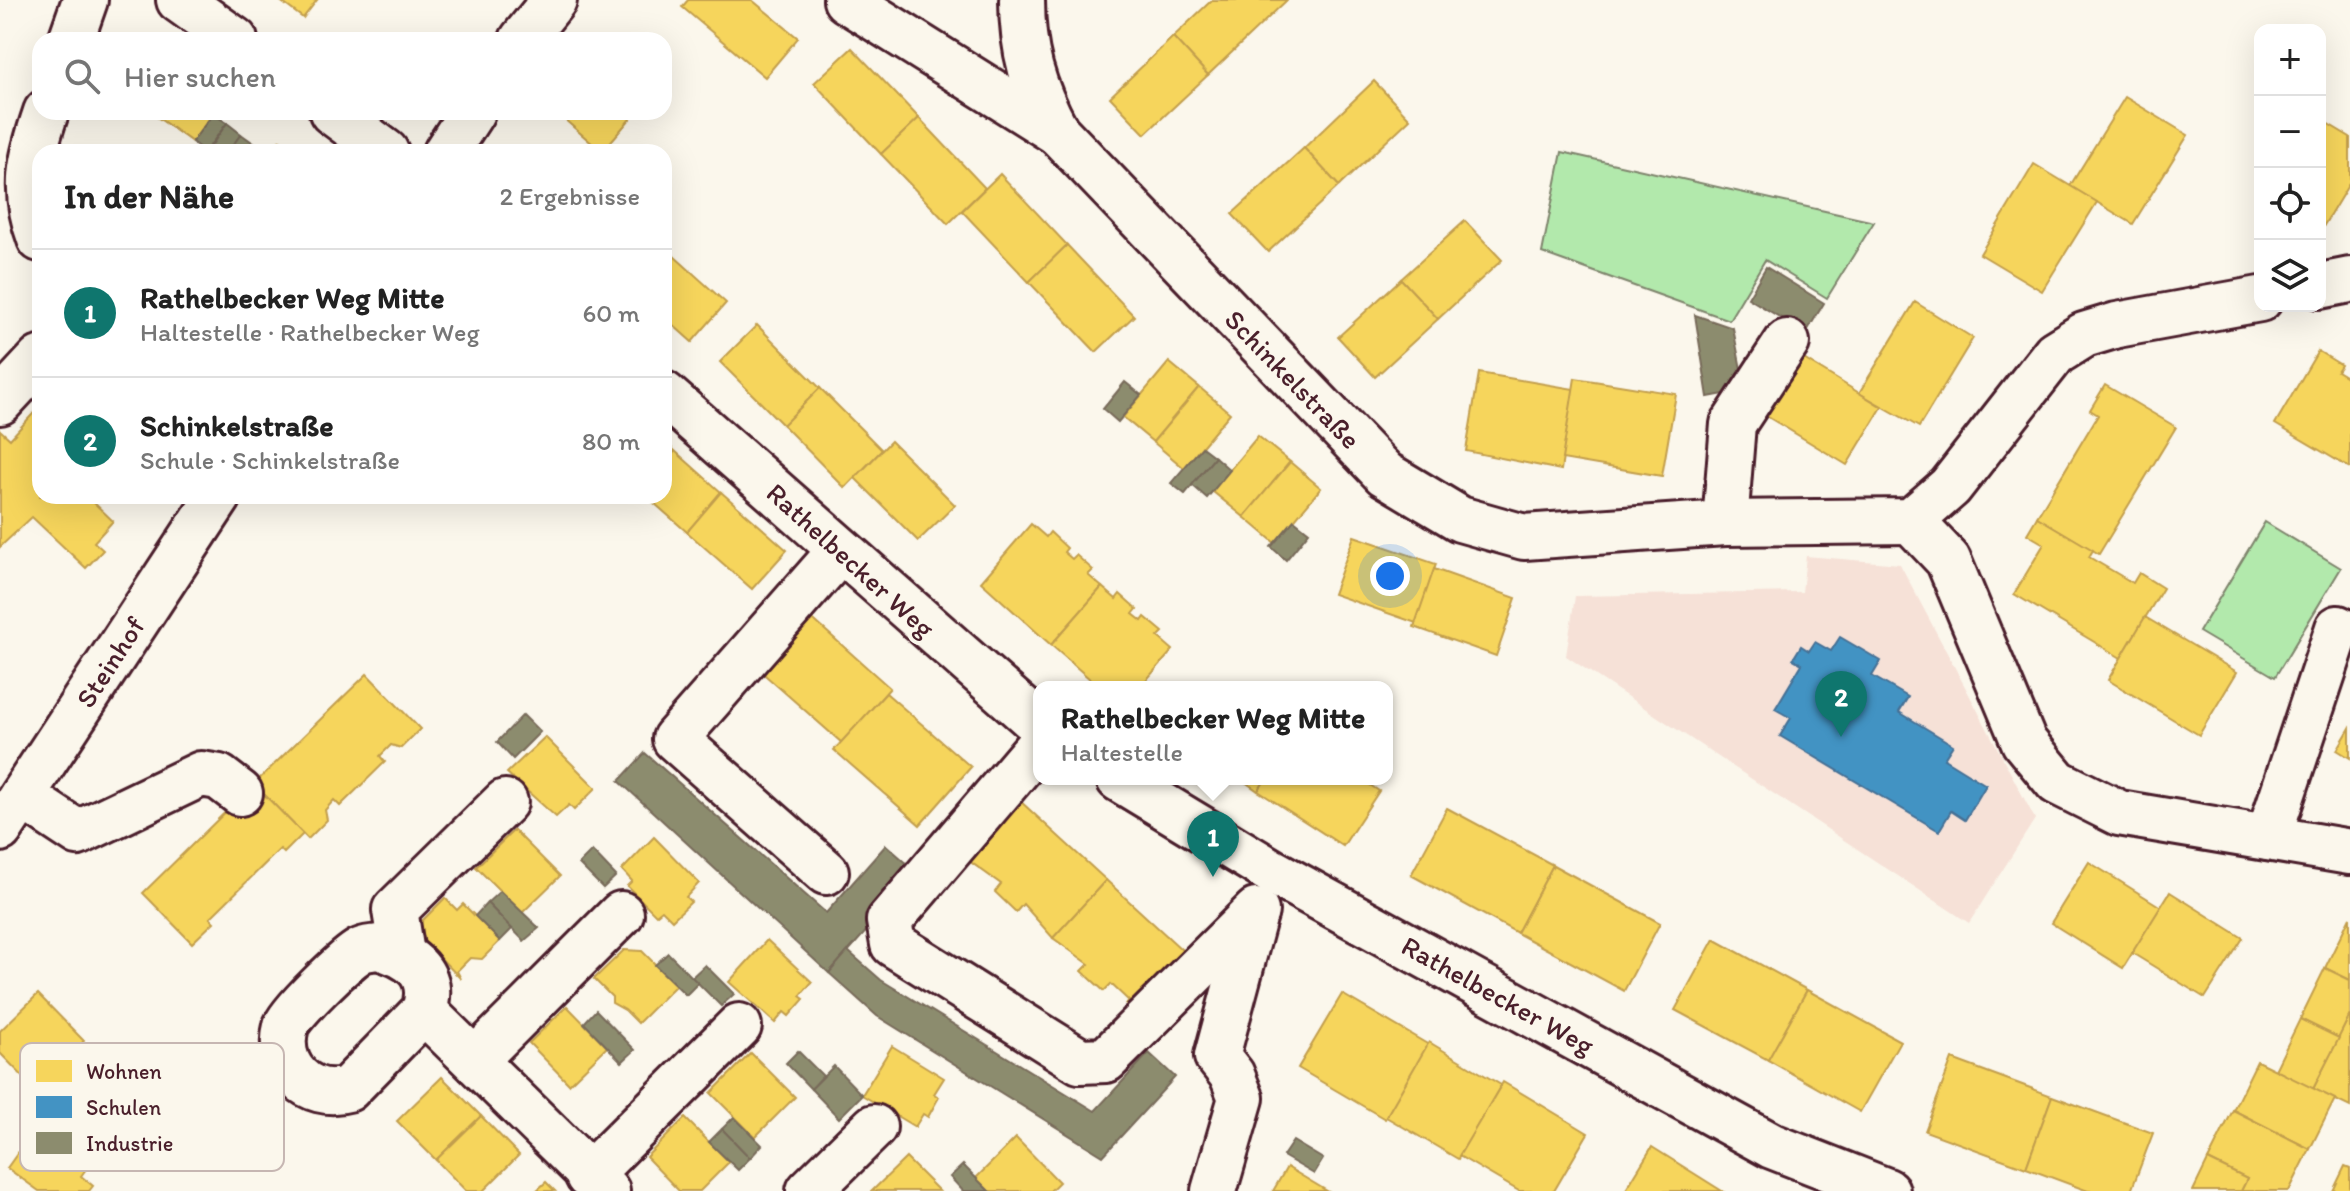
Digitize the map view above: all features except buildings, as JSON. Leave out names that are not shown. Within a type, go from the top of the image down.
[{"type":"street","points":[[74,32],[85,0]]},
{"type":"street","points":[[179,0],[224,32]]},
{"type":"street","points":[[528,32],[554,0]]},
{"type":"street","points":[[846,0],[1057,132]]},
{"type":"street","name":"Schinkelstraße","points":[[1022,0],[1022,41],[1035,90],[1057,132],[1385,474],[1460,519],[1524,537],[1725,523],[1911,521]]},
{"type":"street","points":[[35,144],[43,120]]},
{"type":"street","points":[[343,120],[375,144]]},
{"type":"street","points":[[451,144],[467,120]]},
{"type":"street","points":[[32,153],[29,162],[32,218]]},
{"type":"street","points":[[2326,285],[2350,280]]},
{"type":"street","points":[[2254,300],[2117,325],[2084,335],[2055,353],[1950,487],[1911,521],[1948,560],[2024,742],[2057,782],[2119,813],[2350,852]]},
{"type":"street","points":[[1725,523],[1733,424],[1787,342]]},
{"type":"street","points":[[0,402],[32,368]]},
{"type":"street","name":"Rathelbecker Weg","points":[[672,401],[1033,719]]},
{"type":"street","name":"Steinhof","points":[[11,812],[214,504]]},
{"type":"street","points":[[826,872],[675,739],[840,551]]},
{"type":"street","points":[[2268,838],[2338,628]]},
{"type":"street","points":[[1033,752],[889,921],[893,944],[1080,1061],[1106,1060],[1256,911]]},
{"type":"street","points":[[11,812],[78,833],[201,774],[219,777],[240,793]]},
{"type":"street","name":"Rathelbecker Weg","points":[[1129,785],[1271,871],[1772,1146],[1887,1191]]},
{"type":"street","points":[[402,954],[395,910],[505,802]]},
{"type":"street","points":[[1214,1191],[1241,1098],[1232,1075],[1217,1056],[1256,911],[1271,871]]},
{"type":"street","points":[[475,1060],[621,914]]},
{"type":"street","points":[[283,1043],[286,1022],[361,950],[378,947],[402,954],[417,965],[427,981],[429,995],[424,1011],[348,1089],[331,1094],[315,1091],[298,1080],[284,1048]]},
{"type":"street","points":[[424,1011],[598,1183],[739,1026]]},
{"type":"street","points":[[809,1191],[874,1127]]},
{"type":"shaded area","points":[[1806,556],[1900,564],[2035,819],[1969,923],[1566,656],[1575,596],[1802,592]]},
{"type":"green space","points":[[1562,152],[1874,222],[1827,298],[1765,260],[1729,320],[1542,253]]},
{"type":"green space","points":[[2265,522],[2341,568],[2275,677],[2199,632]]},
{"type":"place","name":"Schinkelstraße","points":[[1841,737]]},
{"type":"place","name":"Rathelbecker Weg Mitte","points":[[1213,877]]}]
